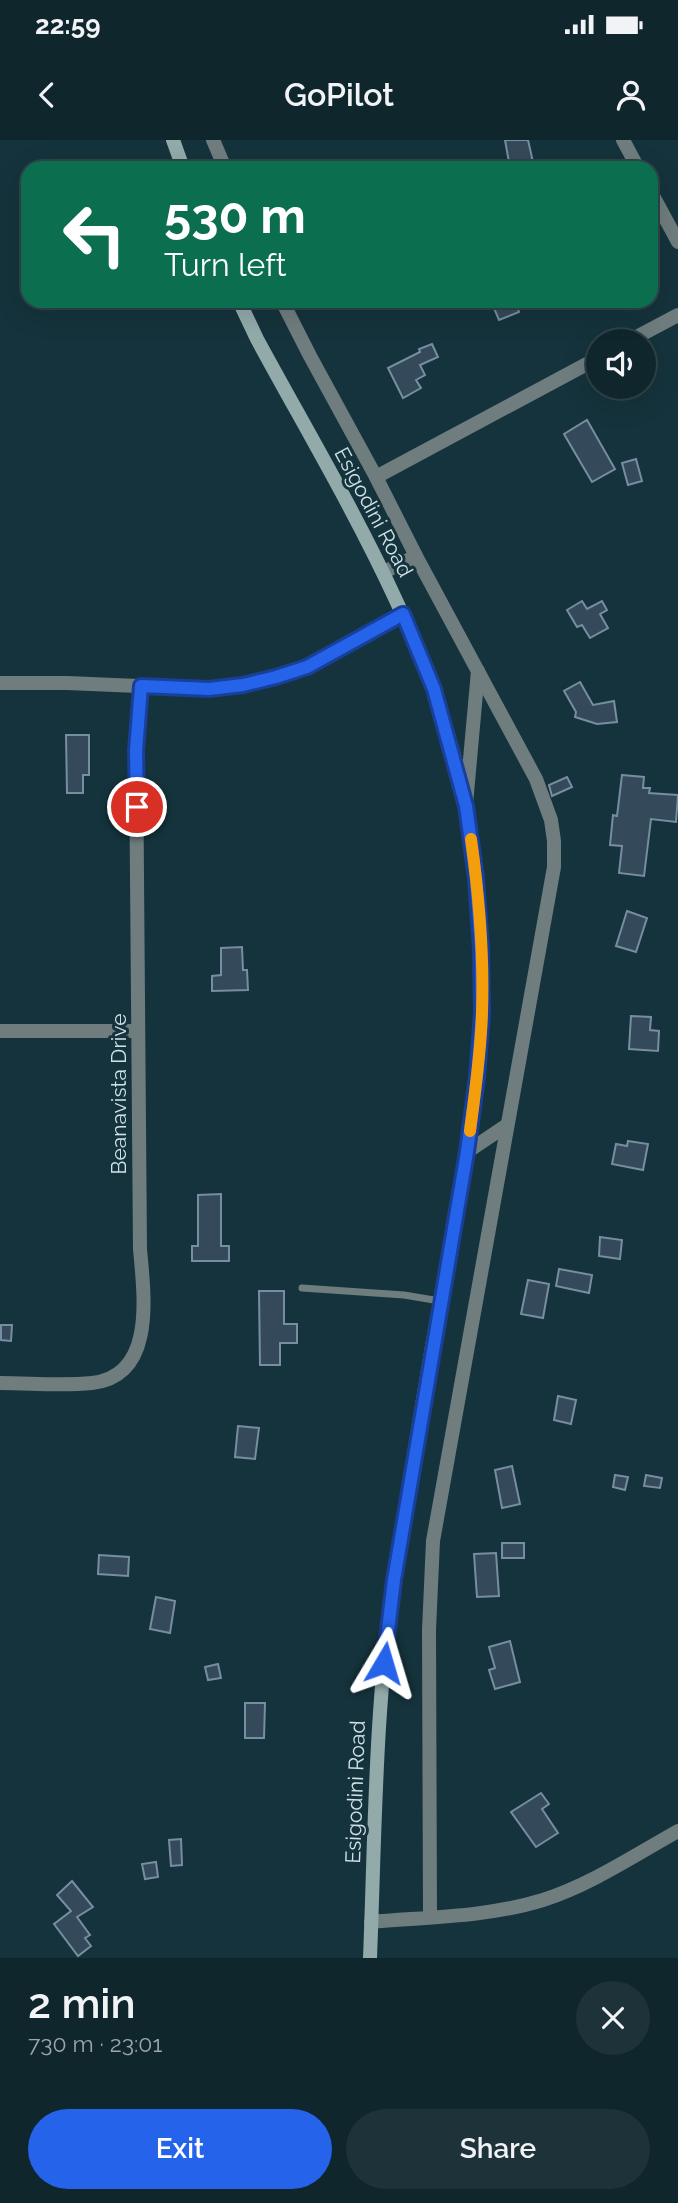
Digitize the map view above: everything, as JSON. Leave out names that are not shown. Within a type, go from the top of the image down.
[{"type":"main road","points":[[173,140],[180,161]]},
{"type":"main road","name":"Esigodini Road","points":[[243,308],[257,340],[384,572],[434,689],[466,806],[476,878],[482,1013],[477,1077],[467,1152],[440,1301],[386,1639],[377,1742],[370,1958]]},
{"type":"street","points":[[213,140],[222,161]]},
{"type":"street","points":[[623,140],[634,161]]},
{"type":"street","points":[[658,205],[678,242]]},
{"type":"street","points":[[286,308],[536,779],[551,820],[554,841],[554,867],[433,1541],[429,1630],[430,1917]]},
{"type":"street","points":[[652,329],[678,315]]},
{"type":"street","points":[[376,477],[586,364]]},
{"type":"street","points":[[384,572],[416,556]]},
{"type":"street","points":[[0,683],[209,689],[243,685],[307,667],[403,614]]},
{"type":"street","points":[[466,806],[478,671]]},
{"type":"street","name":"Beanavista Drive","points":[[0,1383],[93,1383],[116,1376],[131,1363],[140,1338],[145,1306],[140,1249],[136,751],[141,686]]},
{"type":"street","points":[[0,1031],[138,1031]]},
{"type":"street","points":[[467,1152],[508,1125]]},
{"type":"street","points":[[371,1922],[488,1912],[544,1899],[577,1886],[678,1831]]},
{"type":"lane","points":[[302,1288],[404,1295],[440,1301]]},
{"type":"building","points":[[505,140],[528,140],[533,161],[509,161]]},
{"type":"building","points":[[494,308],[518,308],[519,312],[499,320]]},
{"type":"building","points":[[432,344],[438,357],[420,365],[425,375],[416,380],[421,388],[403,398],[388,368]]},
{"type":"building","points":[[587,420],[615,469],[592,482],[564,434]]},
{"type":"building","points":[[636,459],[642,481],[628,485],[622,463]]},
{"type":"building","points":[[582,601],[587,609],[602,601],[607,610],[600,614],[608,628],[590,638],[582,625],[577,627],[567,610]]},
{"type":"building","points":[[580,682],[593,705],[614,701],[617,722],[597,724],[575,717],[576,712],[564,691]]},
{"type":"building","points":[[66,735],[89,735],[89,775],[83,775],[83,793],[67,793]]},
{"type":"building","points":[[622,775],[644,777],[643,788],[650,788],[649,793],[678,795],[676,822],[651,819],[644,876],[619,873],[622,846],[610,845],[613,815],[617,816]]},
{"type":"building","points":[[567,777],[572,787],[552,796],[549,785]]},
{"type":"building","points":[[627,911],[647,918],[636,952],[616,946]]},
{"type":"building","points":[[242,947],[243,970],[247,970],[248,990],[212,991],[212,976],[221,975],[221,948]]},
{"type":"building","points":[[631,1016],[651,1017],[650,1030],[659,1031],[658,1051],[629,1049]]},
{"type":"building","points":[[628,1141],[648,1144],[643,1170],[612,1164],[616,1144],[627,1146]]},
{"type":"building","points":[[221,1194],[221,1246],[229,1246],[229,1261],[192,1261],[192,1246],[198,1246],[198,1195]]},
{"type":"building","points":[[600,1237],[622,1240],[620,1259],[599,1256]]},
{"type":"building","points":[[559,1269],[592,1275],[589,1293],[556,1286]]},
{"type":"building","points":[[528,1280],[549,1284],[543,1318],[521,1314]]},
{"type":"building","points":[[259,1291],[284,1291],[284,1324],[297,1324],[297,1343],[280,1343],[280,1365],[260,1365]]},
{"type":"building","points":[[1,1325],[12,1325],[11,1341],[1,1340]]},
{"type":"building","points":[[558,1396],[576,1400],[571,1424],[554,1420]]},
{"type":"building","points":[[238,1426],[259,1428],[255,1459],[235,1457]]},
{"type":"building","points":[[512,1466],[520,1504],[502,1508],[495,1470]]},
{"type":"building","points":[[615,1475],[628,1477],[625,1490],[613,1487]]},
{"type":"building","points":[[646,1475],[662,1478],[660,1488],[644,1486]]},
{"type":"building","points":[[502,1543],[524,1543],[524,1558],[502,1558]]},
{"type":"building","points":[[496,1553],[499,1596],[477,1597],[474,1554]]},
{"type":"building","points":[[99,1555],[129,1557],[128,1576],[98,1574]]},
{"type":"building","points":[[156,1597],[175,1601],[170,1633],[150,1629]]},
{"type":"building","points":[[510,1641],[520,1682],[495,1689],[489,1670],[495,1668],[489,1647]]},
{"type":"building","points":[[218,1664],[221,1678],[208,1680],[205,1667]]},
{"type":"building","points":[[245,1703],[265,1703],[264,1738],[245,1738]]},
{"type":"building","points":[[541,1793],[549,1804],[542,1809],[558,1833],[536,1847],[511,1812]]},
{"type":"building","points":[[181,1839],[182,1865],[171,1866],[169,1840]]},
{"type":"building","points":[[156,1862],[158,1877],[145,1879],[142,1864]]},
{"type":"building","points":[[72,1881],[93,1907],[77,1917],[90,1935],[85,1938],[91,1946],[78,1956],[54,1924],[71,1911],[57,1895]]},
{"type":"slow traffic","points":[[470,1131],[482,1013],[481,949],[471,839]]},
{"type":"route","points":[[137,807],[136,751],[141,686],[209,689],[276,677],[307,667],[403,614],[434,689],[466,806],[476,878],[482,1013],[467,1152],[394,1580],[384,1663]]}]
